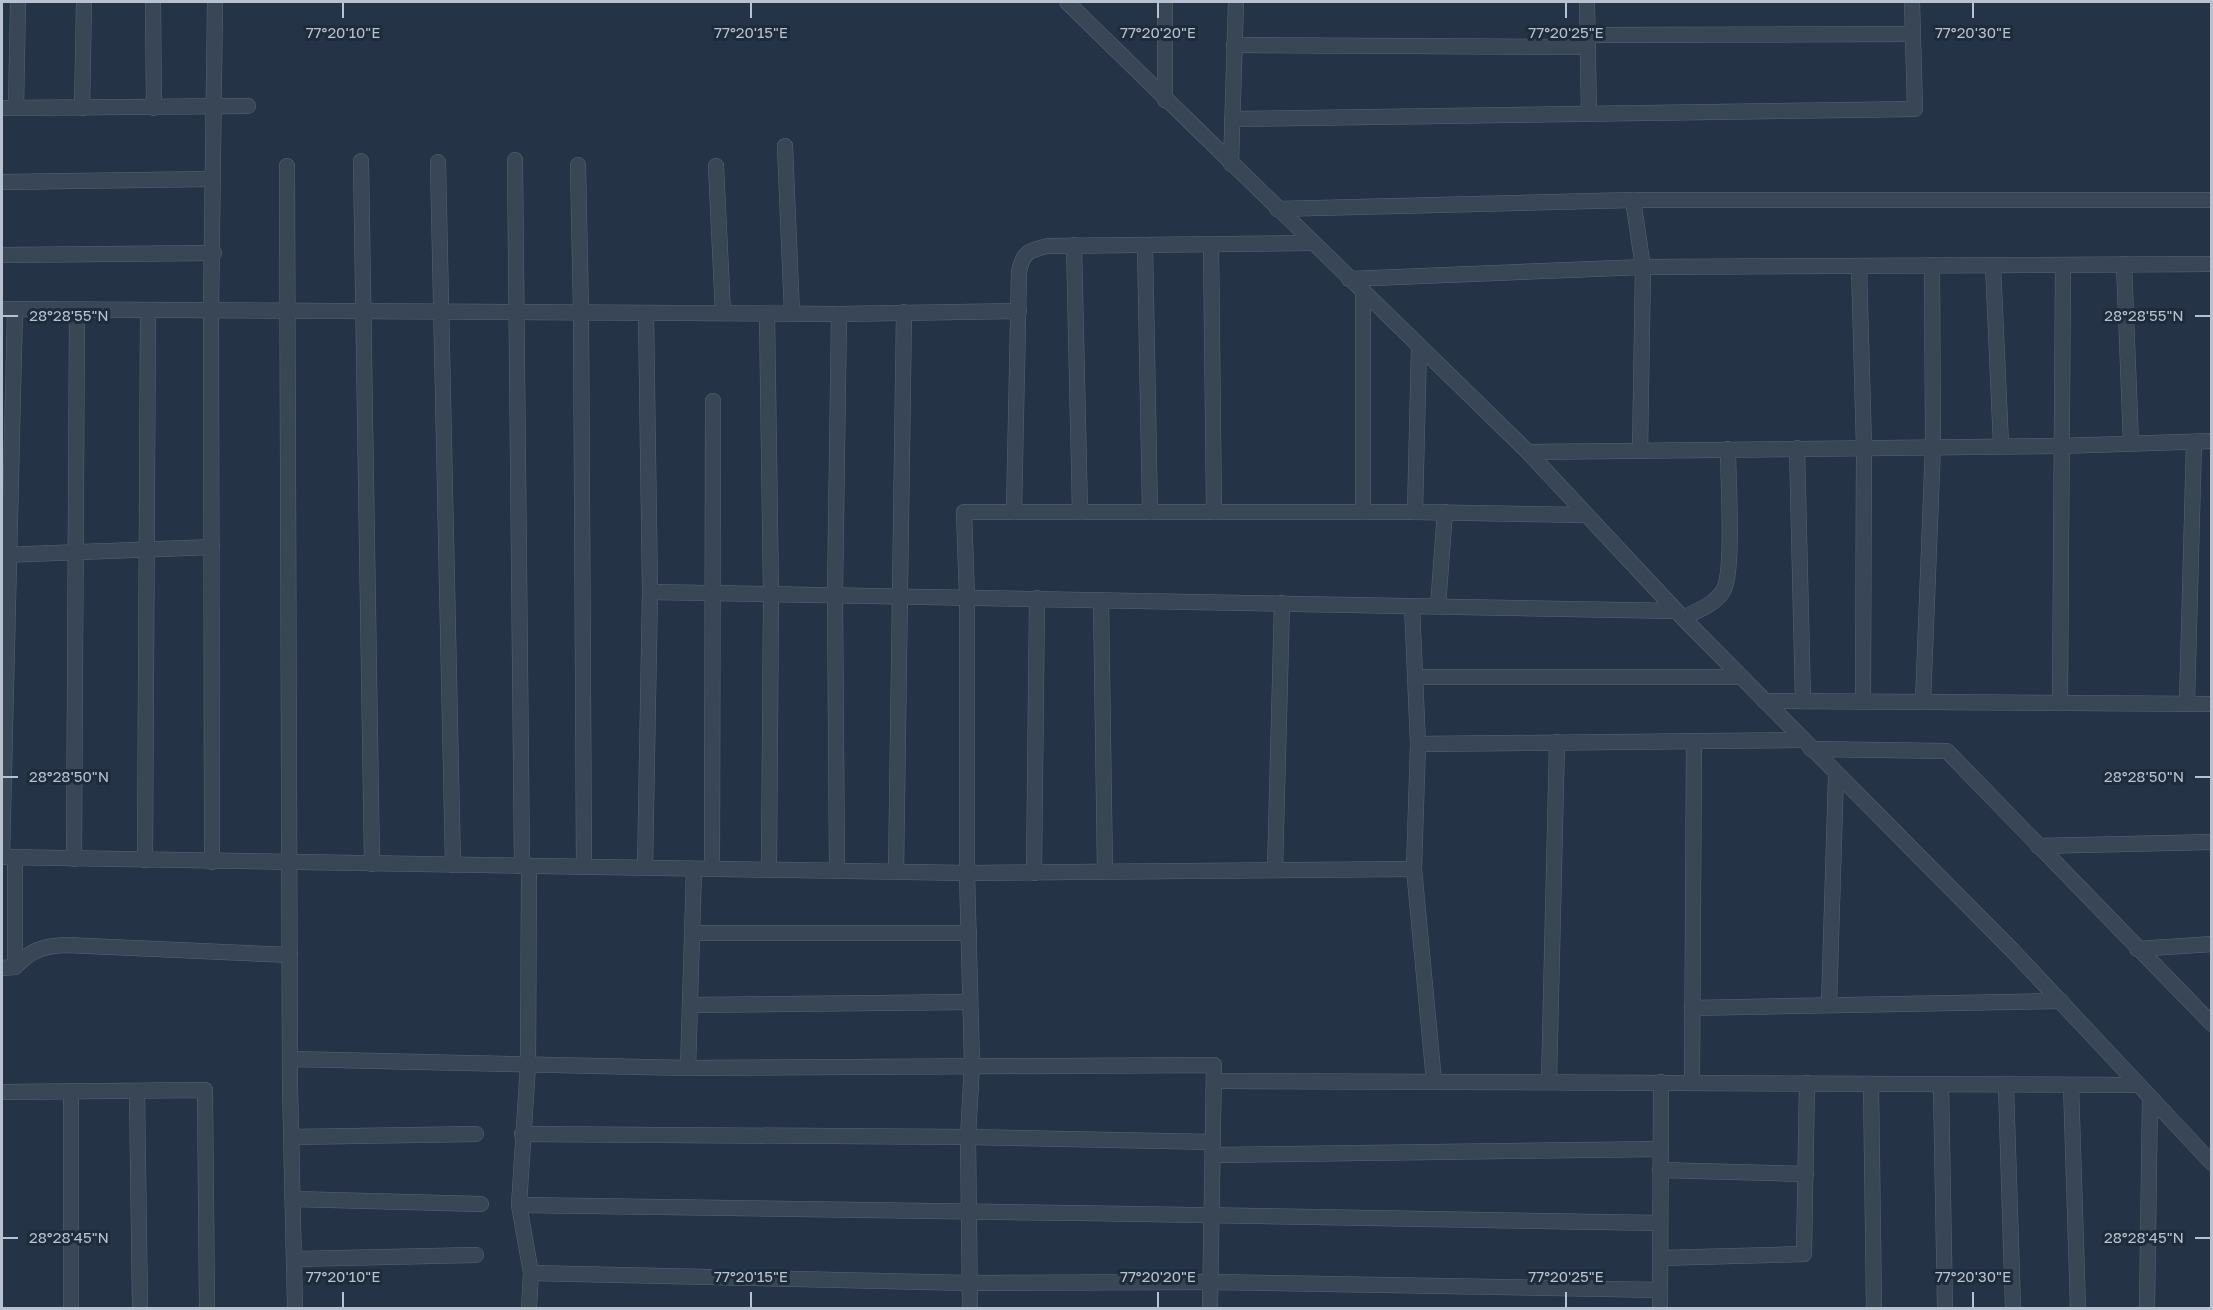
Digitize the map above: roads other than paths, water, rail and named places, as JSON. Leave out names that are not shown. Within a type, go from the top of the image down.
[{"type":"street","points":[[18,2],[9,108],[248,106]]},
{"type":"street","points":[[82,108],[84,2]]},
{"type":"street","points":[[153,2],[154,108]]},
{"type":"street","points":[[212,862],[212,310],[214,253],[212,108],[215,2]]},
{"type":"street","points":[[1067,2],[1528,452],[1679,615],[2061,1001],[2211,1163]]},
{"type":"street","points":[[1165,2],[1165,100]]},
{"type":"street","points":[[1231,164],[1236,2]]},
{"type":"street","points":[[1587,2],[1589,114]]},
{"type":"street","points":[[1232,119],[1915,109],[1912,2]]},
{"type":"street","points":[[1234,45],[1913,34]]},
{"type":"street","points":[[785,146],[792,314]]},
{"type":"street","points":[[515,160],[528,1065],[519,1205],[531,1273],[529,1308]]},
{"type":"street","points":[[361,161],[372,864]]},
{"type":"street","points":[[438,162],[453,865]]},
{"type":"street","points":[[578,165],[584,867]]},
{"type":"street","points":[[287,166],[291,1137],[295,1308]]},
{"type":"street","points":[[716,166],[723,314]]},
{"type":"street","points":[[2,182],[213,179]]},
{"type":"street","points":[[1277,209],[1634,200],[2211,200]]},
{"type":"street","points":[[1634,200],[1642,267],[1640,451]]},
{"type":"street","points":[[1014,512],[1018,311],[1022,256],[1029,250],[1038,248],[1074,245],[1312,243]]},
{"type":"street","points":[[1211,244],[1214,512]]},
{"type":"street","points":[[1074,245],[1080,512]]},
{"type":"street","points":[[1145,245],[1150,512]]},
{"type":"street","points":[[2,255],[214,253]]},
{"type":"street","points":[[2124,264],[2131,443]]},
{"type":"street","points":[[1349,279],[1642,267],[2211,264]]},
{"type":"street","points":[[1923,702],[1933,446],[1932,265]]},
{"type":"street","points":[[1993,265],[2001,445]]},
{"type":"street","points":[[2060,703],[2063,265]]},
{"type":"street","points":[[1859,266],[1864,447],[1863,701]]},
{"type":"street","points":[[1363,293],[1363,512]]},
{"type":"street","points":[[8,967],[5,555],[8,309],[723,314],[1018,311]]},
{"type":"street","points":[[74,859],[77,310]]},
{"type":"street","points":[[145,860],[148,310]]},
{"type":"street","points":[[896,872],[904,312]]},
{"type":"street","points":[[645,868],[650,592],[646,313]]},
{"type":"street","points":[[767,314],[771,594],[769,870]]},
{"type":"street","points":[[837,871],[835,595],[839,314]]},
{"type":"street","points":[[1415,512],[1419,347]]},
{"type":"street","points":[[712,869],[713,401]]},
{"type":"street","points":[[1528,452],[2061,446],[2211,441]]},
{"type":"street","points":[[2187,703],[2194,442]]},
{"type":"street","points":[[1797,448],[1803,701]]},
{"type":"street","points":[[650,592],[1438,606],[1679,615],[1716,599],[1725,588],[1728,559],[1728,449]]},
{"type":"street","points":[[970,1308],[968,1137],[972,1064],[964,512],[1445,512],[1586,515]]},
{"type":"street","points":[[1438,606],[1445,512]]},
{"type":"street","points":[[5,555],[212,547]]},
{"type":"street","points":[[1034,873],[1037,598]]},
{"type":"street","points":[[1101,600],[1105,872]]},
{"type":"street","points":[[1275,870],[1282,603]]},
{"type":"street","points":[[1412,606],[1418,744],[1414,869],[1434,1081]]},
{"type":"street","points":[[1415,677],[1740,677]]},
{"type":"street","points":[[1764,701],[2211,704]]},
{"type":"street","points":[[1418,744],[1695,741],[1807,744],[1947,752],[2211,1024]]},
{"type":"street","points":[[1692,1082],[1695,741]]},
{"type":"street","points":[[1549,1081],[1557,742]]},
{"type":"street","points":[[1829,1005],[1836,775]]},
{"type":"street","points":[[2038,846],[2211,842]]},
{"type":"street","points":[[6,857],[968,873],[1414,869]]},
{"type":"street","points":[[688,1068],[694,869]]},
{"type":"street","points":[[692,933],[969,933]]},
{"type":"street","points":[[8,967],[44,946],[66,945],[290,955]]},
{"type":"street","points":[[2137,949],[2211,945]]},
{"type":"street","points":[[1692,1008],[2061,1001]]},
{"type":"street","points":[[690,1005],[970,1002]]},
{"type":"street","points":[[291,1059],[688,1068],[972,1064],[1214,1065],[1210,1308]]},
{"type":"street","points":[[1214,1081],[2138,1085]]},
{"type":"street","points":[[1660,1308],[1661,1082]]},
{"type":"street","points":[[1660,1258],[1804,1254],[1808,1083]]},
{"type":"street","points":[[1871,1084],[1875,1308]]},
{"type":"street","points":[[1941,1085],[1945,1308]]},
{"type":"street","points":[[2006,1086],[2013,1308]]},
{"type":"street","points":[[2071,1086],[2078,1308]]},
{"type":"street","points":[[2,1092],[205,1090],[207,1308]]},
{"type":"street","points":[[71,1308],[72,1091]]},
{"type":"street","points":[[137,1091],[140,1308]]},
{"type":"street","points":[[2147,1308],[2150,1097]]},
{"type":"street","points":[[291,1137],[476,1134]]},
{"type":"street","points":[[522,1134],[968,1137],[1213,1149],[1661,1149]]},
{"type":"street","points":[[1660,1170],[1806,1174]]},
{"type":"street","points":[[293,1199],[481,1204]]},
{"type":"street","points":[[519,1205],[1212,1213],[1660,1223]]},
{"type":"street","points":[[295,1259],[476,1256]]},
{"type":"street","points":[[531,1273],[970,1283],[1210,1282],[1660,1290]]}]
